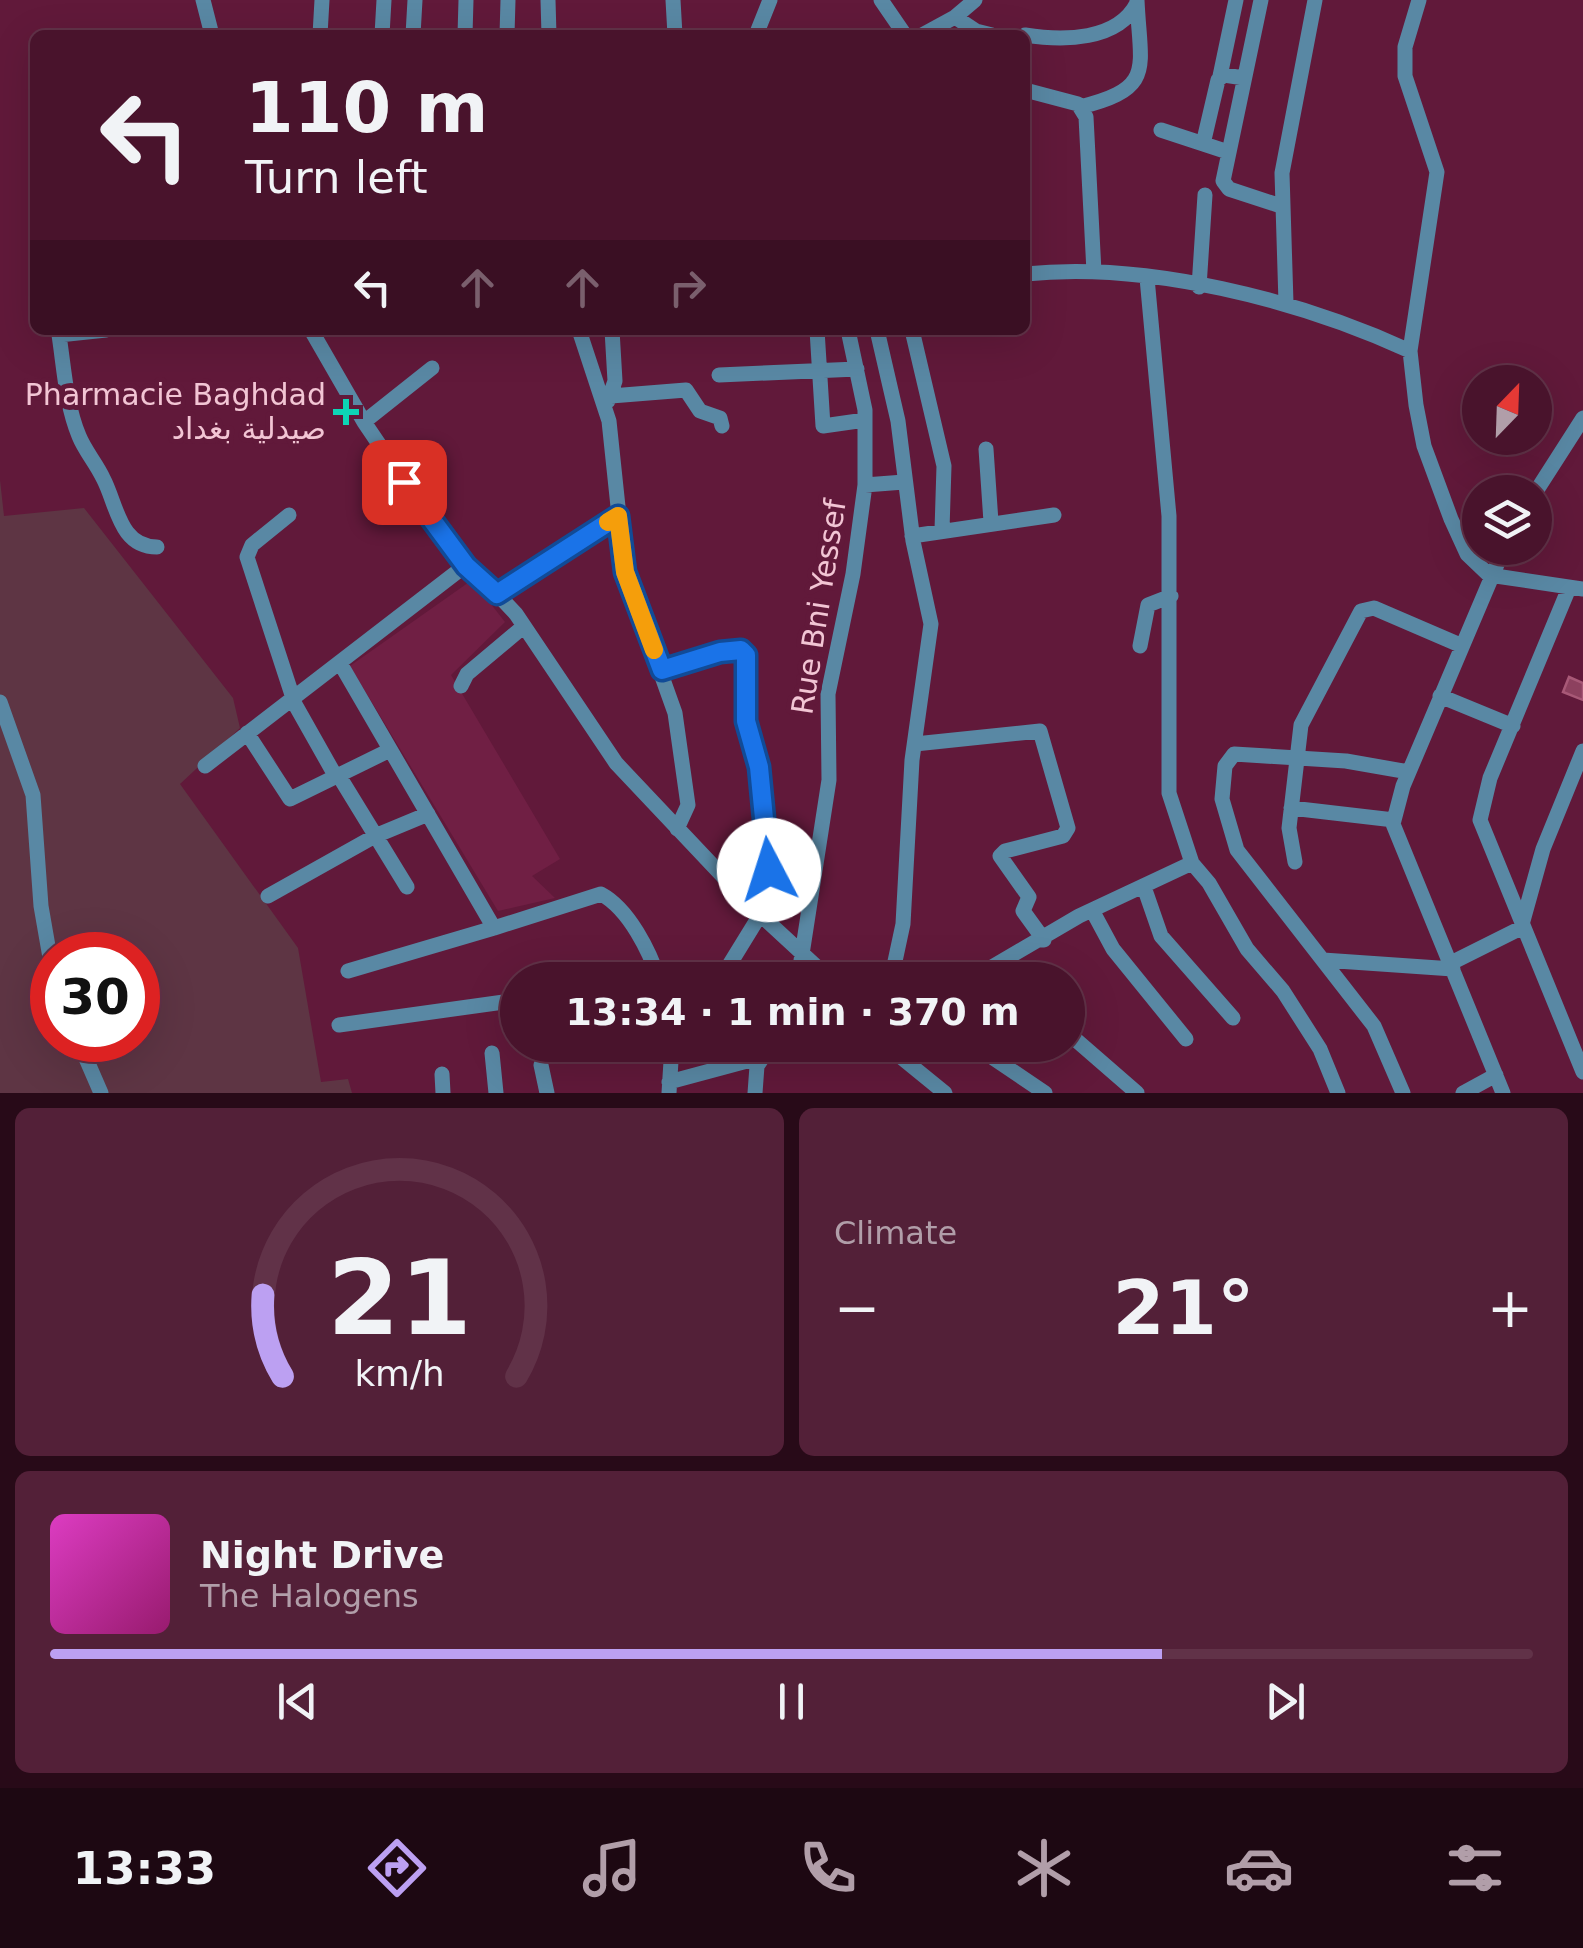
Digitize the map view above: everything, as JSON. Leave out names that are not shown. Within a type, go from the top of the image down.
[{"type":"street","points":[[203,0],[211,30]]},
{"type":"street","points":[[320,30],[322,0]]},
{"type":"street","points":[[382,30],[384,0]]},
{"type":"street","points":[[412,30],[415,0]]},
{"type":"street","points":[[465,30],[466,0]]},
{"type":"street","points":[[507,30],[508,0]]},
{"type":"street","points":[[548,0],[549,30]]},
{"type":"street","points":[[673,0],[675,30]]},
{"type":"street","points":[[758,30],[770,0]]},
{"type":"street","points":[[881,0],[902,30]]},
{"type":"street","points":[[931,30],[956,17],[975,0]]},
{"type":"street","points":[[1204,144],[1236,0]]},
{"type":"street","points":[[1260,0],[1228,152],[1225,186],[1281,206]]},
{"type":"street","points":[[1286,303],[1281,206],[1286,138],[1315,0]]},
{"type":"street","points":[[1419,0],[1405,47],[1405,76],[1437,172],[1410,350],[1424,446],[1467,554],[1489,576],[1576,588],[1490,778],[1480,820],[1583,1072]]},
{"type":"street","points":[[1030,35],[1066,38],[1117,26],[1138,2]]},
{"type":"street","points":[[1030,92],[1080,107],[1109,100],[1133,87],[1139,55],[1138,2]]},
{"type":"street","points":[[956,17],[974,30]]},
{"type":"street","points":[[1220,76],[1244,78]]},
{"type":"street","points":[[1080,107],[1088,124],[1094,272]]},
{"type":"street","points":[[1161,130],[1228,152]]},
{"type":"street","points":[[1199,287],[1205,194]]},
{"type":"street","points":[[1030,274],[1094,272],[1147,278],[1286,303],[1410,350]]},
{"type":"street","points":[[1147,278],[1159,379],[1171,596],[1169,793],[1192,864],[1209,882],[1247,949],[1283,990],[1320,1049],[1338,1093]]},
{"type":"street","points":[[59,335],[68,398],[78,433],[104,478],[123,529],[142,545],[157,547]]},
{"type":"street","points":[[314,335],[364,422],[466,566],[497,594],[523,627],[616,763],[755,910],[812,962]]},
{"type":"street","points":[[580,335],[608,400],[625,572],[675,713],[688,805],[677,829]]},
{"type":"street","points":[[608,400],[615,382],[612,335]]},
{"type":"street","points":[[817,335],[824,427],[865,420]]},
{"type":"street","name":"Rue Bni Yessef","points":[[801,962],[827,797],[831,752],[828,694],[853,574],[864,486],[865,420],[849,335]]},
{"type":"street","points":[[878,335],[898,421],[912,536],[930,624],[916,744],[903,924],[895,962]]},
{"type":"street","points":[[913,335],[944,466],[942,530]]},
{"type":"street","points":[[364,422],[432,368]]},
{"type":"street","points":[[719,376],[821,374],[857,369]]},
{"type":"street","points":[[608,400],[686,390],[700,411],[720,418],[722,426]]},
{"type":"street","points":[[1547,475],[1583,418]]},
{"type":"street","points":[[986,450],[991,522]]},
{"type":"street","points":[[864,486],[904,482]]},
{"type":"street","points":[[912,536],[1054,514]]},
{"type":"street","points":[[289,515],[252,546],[247,557],[292,698],[407,888]]},
{"type":"street","points":[[497,594],[618,516]]},
{"type":"street","points":[[1495,565],[1409,772],[1394,820],[1395,838],[1504,1093]]},
{"type":"street","points":[[205,766],[466,566]]},
{"type":"street","points":[[1140,646],[1148,605],[1171,596]]},
{"type":"street","points":[[1294,862],[1291,808],[1305,712],[1362,611],[1374,608],[1460,646]]},
{"type":"street","points":[[460,686],[467,674],[523,627]]},
{"type":"street","points":[[662,670],[728,650],[741,650],[746,655],[746,721],[759,767],[769,878],[729,962]]},
{"type":"street","points":[[340,664],[494,928]]},
{"type":"street","points":[[1440,696],[1512,726]]},
{"type":"street","points":[[0,702],[32,795],[46,932]]},
{"type":"street","points":[[916,744],[1029,729],[1040,732],[1068,830],[1064,836],[1004,851],[1000,856],[1029,896],[1022,911],[1044,940]]},
{"type":"street","points":[[247,734],[290,800],[390,750]]},
{"type":"street","points":[[1404,1093],[1384,1040],[1238,850],[1222,799],[1224,766],[1234,754],[1298,757],[1409,772]]},
{"type":"street","points":[[1323,960],[1452,966],[1521,928],[1543,849],[1582,758]]},
{"type":"street","points":[[1291,808],[1394,820]]},
{"type":"street","points":[[268,896],[375,836],[428,814]]},
{"type":"street","points":[[995,962],[1044,940],[1092,910],[1192,864]]},
{"type":"street","points":[[1144,887],[1161,936],[1233,1018]]},
{"type":"street","points":[[348,971],[602,894],[613,902],[652,962]]},
{"type":"street","points":[[1092,910],[1114,949],[1186,1040]]},
{"type":"street","points":[[339,1024],[500,1002]]},
{"type":"street","points":[[1085,1048],[1137,1093]]},
{"type":"street","points":[[492,1054],[496,1093]]},
{"type":"street","points":[[88,1062],[101,1093]]},
{"type":"street","points":[[671,1062],[669,1088],[737,1062]]},
{"type":"street","points":[[755,1093],[755,1073],[760,1062]]},
{"type":"street","points":[[907,1062],[944,1093]]},
{"type":"street","points":[[999,1062],[1045,1093]]},
{"type":"street","points":[[540,1064],[547,1093]]},
{"type":"street","points":[[442,1074],[444,1093]]},
{"type":"street","points":[[1463,1093],[1496,1074]]},
{"type":"shaded area","points":[[0,480],[4,516],[84,508],[233,698],[240,728],[180,784],[298,948],[321,1082],[348,1079],[352,1093],[0,1093]]},
{"type":"shaded area","points":[[472,580],[505,622],[451,675],[560,859],[532,876],[555,898],[498,911],[350,666]]},
{"type":"building","points":[[1569,677],[1583,683],[1583,700],[1563,692]]},
{"type":"slow traffic","points":[[608,522],[618,516],[625,572],[654,650]]},
{"type":"place","name":"Pharmacie Baghdad صيدلية بغداد","points":[[346,412]]},
{"type":"route","points":[[404,482],[466,566],[497,594],[618,516],[625,572],[662,670],[728,650],[741,650],[746,655],[746,721],[758,760],[769,870]]}]
